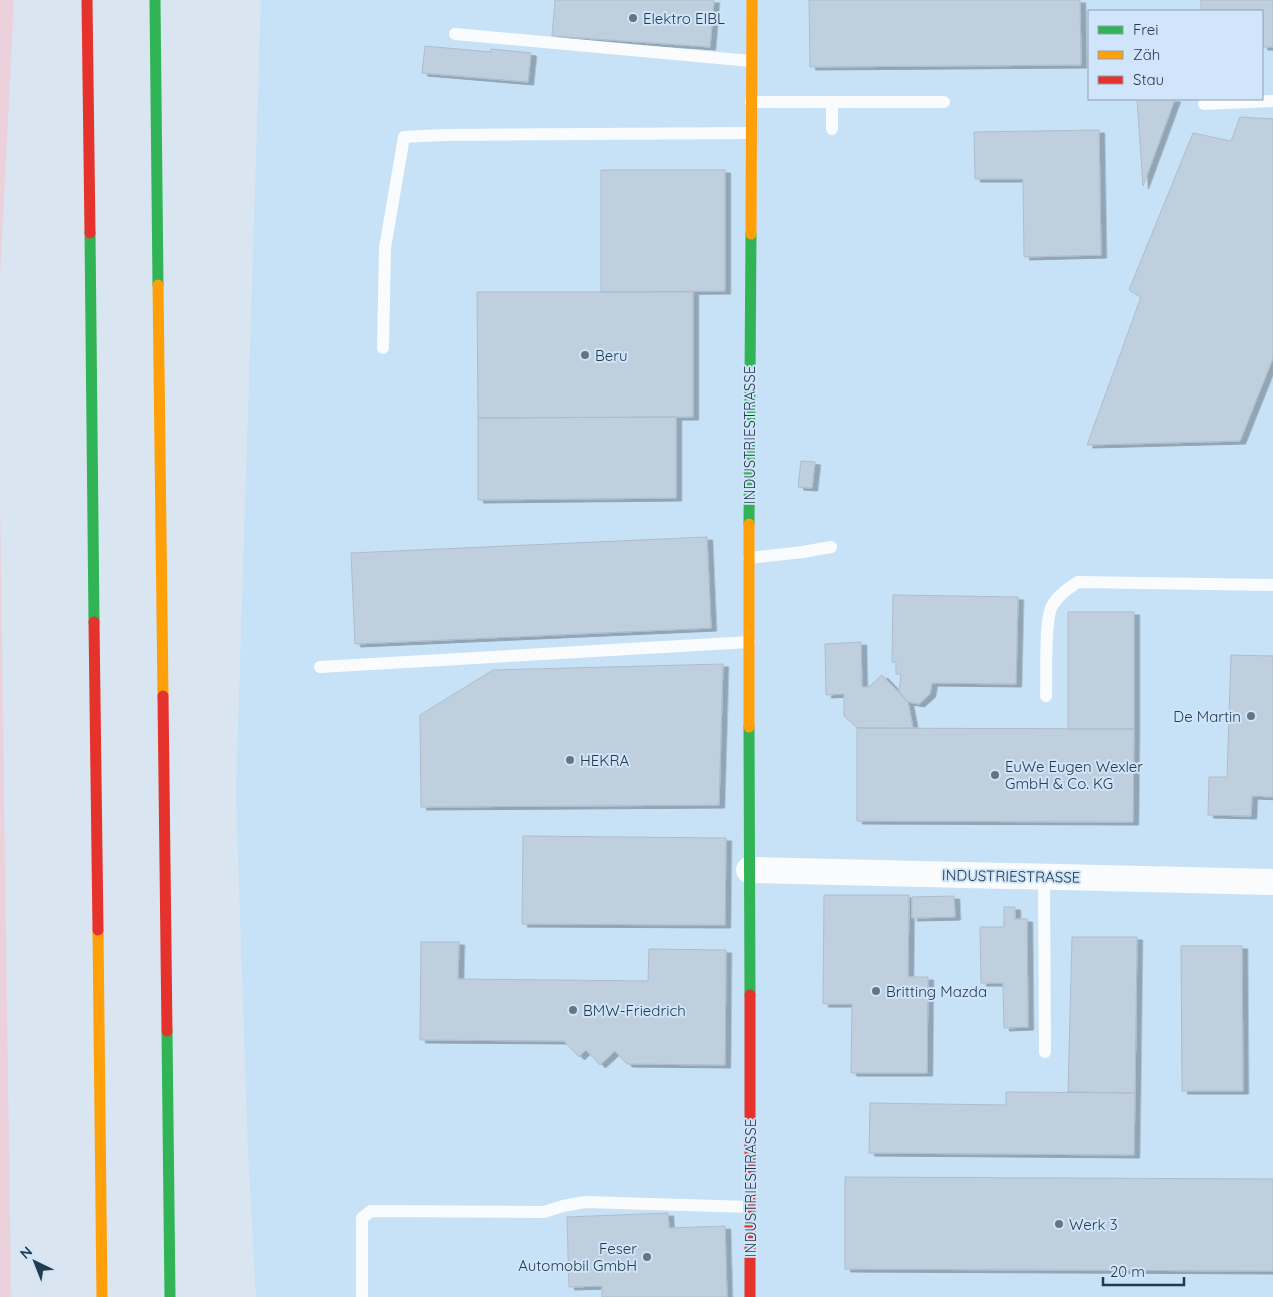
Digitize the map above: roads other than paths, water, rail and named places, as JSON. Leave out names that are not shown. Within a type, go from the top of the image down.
[{"type":"main road","points":[[87,0],[102,1297]]},
{"type":"main road","points":[[155,0],[170,1297]]},
{"type":"main road","name":"INDUSTRIESTRASSE","points":[[750,1297],[749,558],[752,0]]},
{"type":"street","name":"INDUSTRIESTRASSE","points":[[749,870],[1273,882]]},
{"type":"lane","points":[[455,34],[751,61]]},
{"type":"lane","points":[[1204,104],[1273,101]]},
{"type":"lane","points":[[751,102],[944,102]]},
{"type":"lane","points":[[832,102],[832,129]]},
{"type":"lane","points":[[383,348],[385,248],[404,137],[443,135],[750,133]]},
{"type":"lane","points":[[749,558],[831,547]]},
{"type":"lane","points":[[1046,696],[1048,621],[1052,606],[1063,592],[1078,582],[1273,585]]},
{"type":"lane","points":[[320,667],[749,642]]},
{"type":"lane","points":[[1044,877],[1045,1052]]},
{"type":"lane","points":[[362,1297],[362,1218],[371,1211],[544,1212],[585,1202],[750,1207]]},
{"type":"place","name":"Elektro EIBL","points":[[633,18]]},
{"type":"place","name":"Beru","points":[[585,355]]},
{"type":"place","name":"De Martin","points":[[1251,716]]},
{"type":"place","name":"HEKRA","points":[[570,760]]},
{"type":"place","name":"EuWe Eugen Wexler GmbH & Co. KG","points":[[995,775]]},
{"type":"place","name":"Britting Mazda","points":[[876,991]]},
{"type":"place","name":"BMW-Friedrich","points":[[573,1010]]},
{"type":"place","name":"Werk 3","points":[[1059,1224]]},
{"type":"place","name":"Feser Automobil GmbH","points":[[647,1257]]}]
